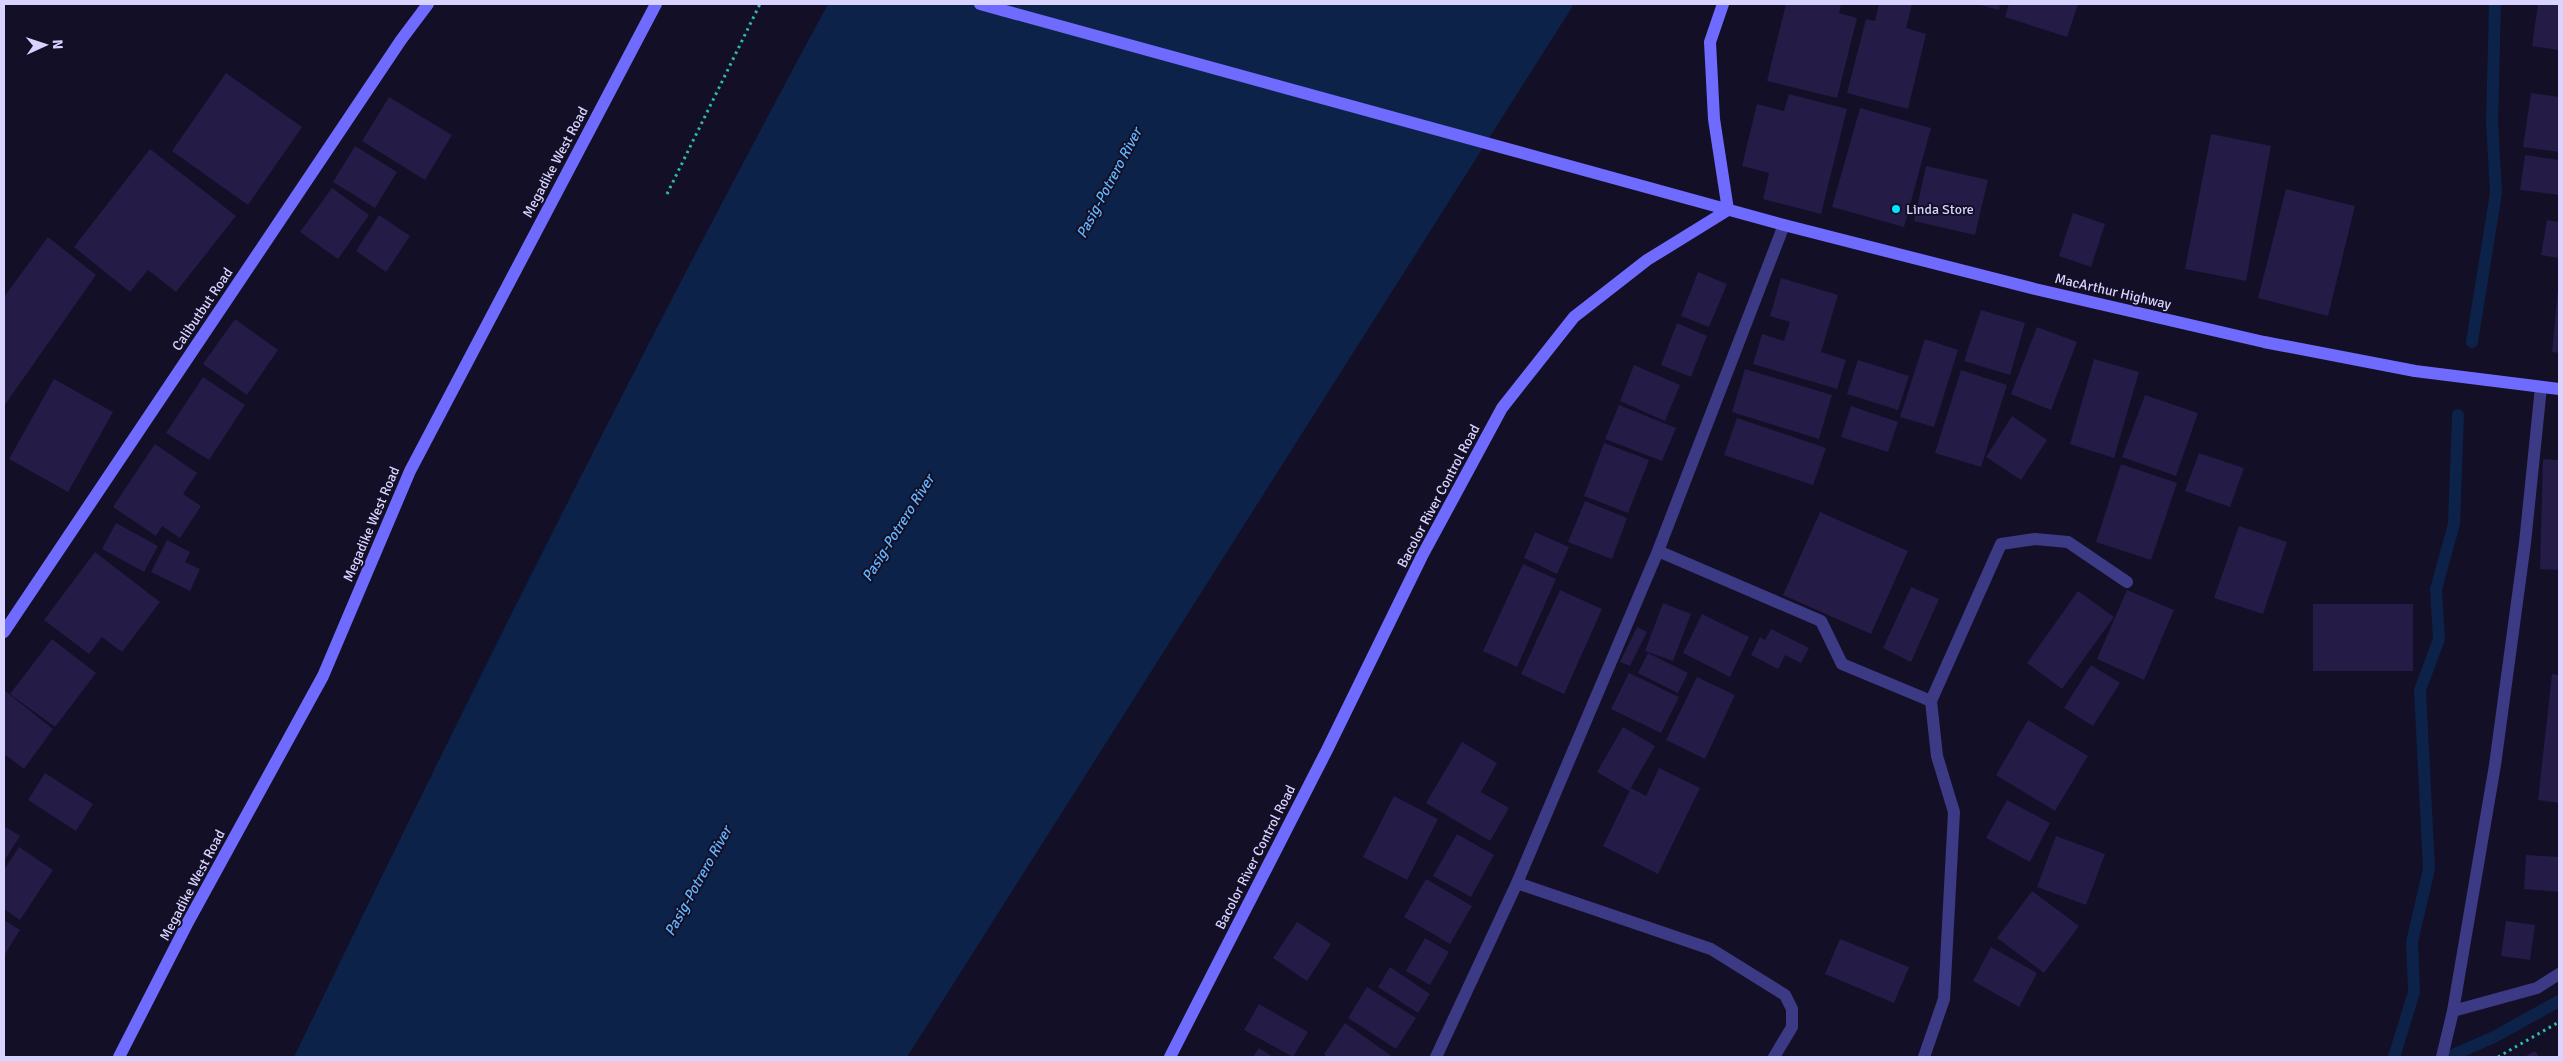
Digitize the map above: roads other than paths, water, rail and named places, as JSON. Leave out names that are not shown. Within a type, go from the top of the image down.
[{"type":"street","name":"Calibutbut Road","points":[[4,632],[395,48],[428,4]]},
{"type":"street","name":"Megadike West Road","points":[[119,1057],[188,922],[323,676],[410,471],[656,4]]},
{"type":"street","name":"MacArthur Highway","points":[[980,4],[1666,191],[1728,210],[2035,289],[2264,342],[2415,370],[2559,389]]},
{"type":"street","points":[[1723,4],[1710,42],[1714,119],[1728,210]]},
{"type":"street","name":"Bacolor River Control Road","points":[[1170,1057],[1328,750],[1422,556],[1502,408],[1574,317],[1647,260],[1728,210]]},
{"type":"street","points":[[1436,1057],[1517,883],[1658,551],[1784,225]]},
{"type":"street","points":[[2442,1057],[2453,1011],[2495,765],[2525,543],[2541,387]]},
{"type":"street","points":[[1924,1057],[1944,998],[1954,812],[1937,756],[1931,701],[2001,544],[2035,539],[2068,542],[2127,582]]},
{"type":"street","points":[[1658,551],[1821,622],[1842,664],[1931,701]]},
{"type":"street","points":[[1517,883],[1711,949],[1785,995],[1792,1009],[1792,1026],[1774,1057]]},
{"type":"street","points":[[2453,1011],[2537,988],[2559,974]]},
{"type":"water","name":"Pasig-Potrero River","points":[[828,4],[1574,4],[907,1057],[294,1057],[555,527],[758,134]]},
{"type":"waterway","points":[[2472,342],[2496,193],[2492,122],[2495,4]]},
{"type":"waterway","points":[[2394,1057],[2414,992],[2412,942],[2429,869],[2420,690],[2439,639],[2436,589],[2454,524],[2458,415]]},
{"type":"waterway","points":[[2448,1057],[2494,1037],[2559,1001]]},
{"type":"place","name":"Linda Store","points":[[1896,209]]}]
